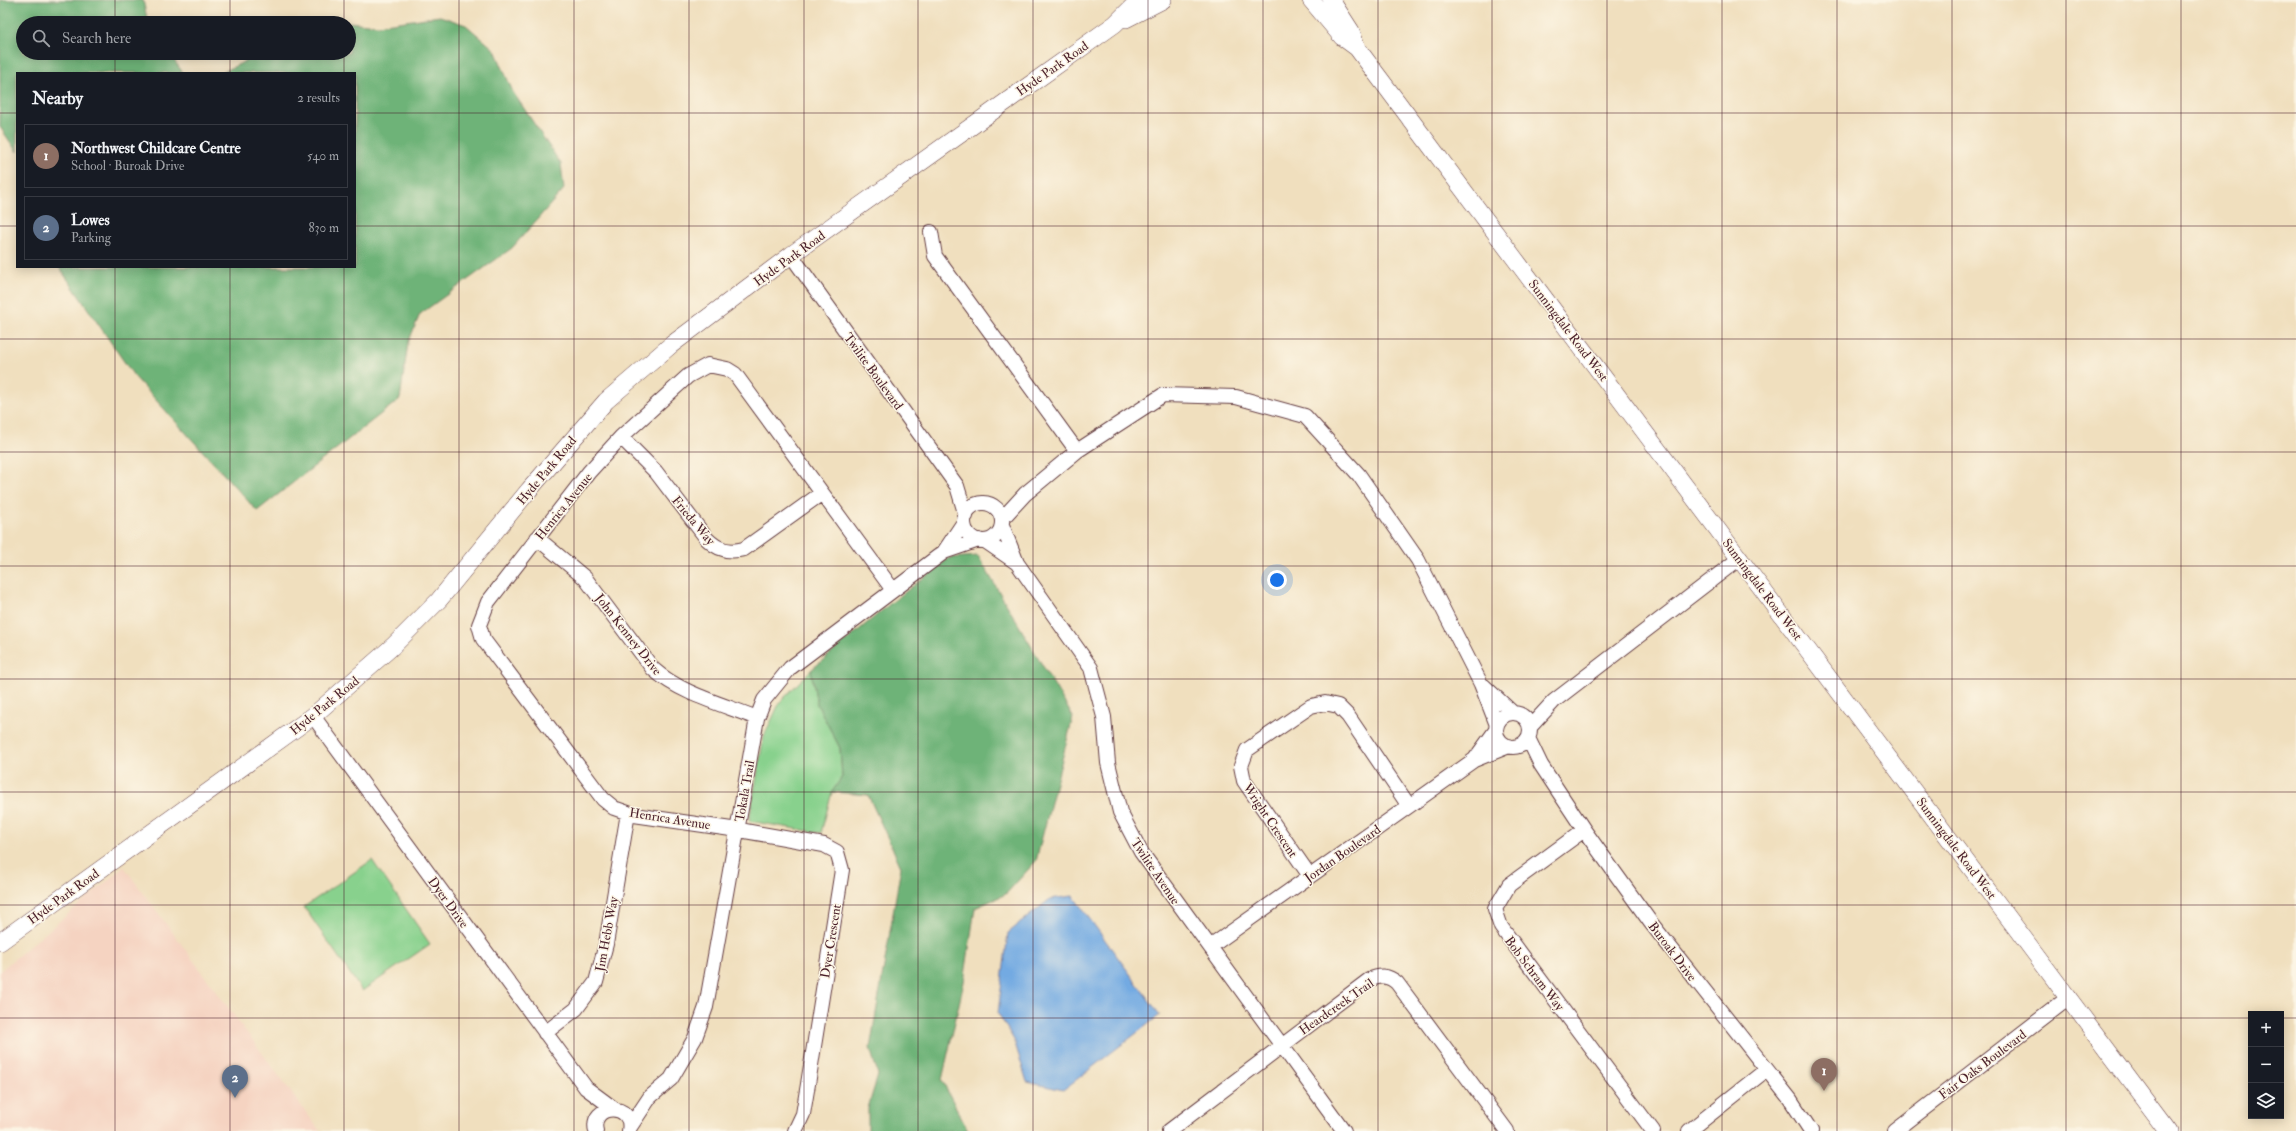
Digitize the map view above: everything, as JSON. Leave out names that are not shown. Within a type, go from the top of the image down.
[{"type":"main road","name":"Hyde Park Road","points":[[0,942],[313,716],[393,646],[439,600],[529,490],[606,401],[671,345],[791,255],[1115,24],[1139,0]]},
{"type":"main road","name":"Hyde Park Road","points":[[1115,24],[1136,16],[1162,0]]},
{"type":"main road","name":"Sunningdale Road West","points":[[1311,0],[1342,37],[1357,48],[2168,1131]]},
{"type":"main road","name":"Sunningdale Road West","points":[[1330,0],[1351,31],[1357,48]]},
{"type":"street","points":[[932,232],[935,256],[1078,451]]},
{"type":"street","name":"Twilite Boulevard","points":[[791,255],[957,486],[965,519]]},
{"type":"street","name":"Henrica Avenue","points":[[737,829],[628,813],[614,808],[603,799],[483,639],[479,625],[488,602],[589,472],[621,437],[688,376],[708,366],[718,366],[735,374],[893,590]]},
{"type":"street","points":[[1025,494],[988,504],[973,506],[965,519],[968,534],[982,541],[996,536],[1002,522],[1025,494],[1078,451],[1163,395],[1236,397],[1305,416],[1359,475],[1418,560],[1481,684],[1497,727],[1500,740],[1521,739],[1554,701],[1740,558]]},
{"type":"street","name":"Frieda Way","points":[[621,437],[656,472],[707,539],[714,546],[724,550],[734,552],[744,549],[822,493]]},
{"type":"street","name":"Twilite Boulevard","points":[[957,486],[988,504]]},
{"type":"street","points":[[988,504],[996,508],[1002,522]]},
{"type":"street","name":"Tokala Trail","points":[[944,552],[965,519]]},
{"type":"street","name":"Twilite Avenue","points":[[1002,522],[1016,563],[1091,668],[1104,716],[1108,762],[1120,812],[1141,852],[1344,1131]]},
{"type":"street","name":"John Kenney Drive","points":[[537,538],[585,578],[653,669],[662,677],[676,685],[757,718]]},
{"type":"street","name":"Tokala Trail","points":[[629,1129],[650,1097],[671,1079],[696,1038],[706,1007],[757,718],[764,700],[790,668],[944,552],[982,541]]},
{"type":"street","name":"Twilite Avenue","points":[[982,541],[1016,563]]},
{"type":"street","points":[[1481,684],[1528,721],[1521,739]]},
{"type":"street","points":[[1497,727],[1503,716],[1554,701]]},
{"type":"street","name":"Wright Crescent","points":[[1310,876],[1244,781],[1241,766],[1247,750],[1311,706],[1325,703],[1338,706],[1348,716],[1409,806]]},
{"type":"street","name":"Dyer Drive","points":[[313,716],[544,1033],[586,1088],[627,1116],[629,1129]]},
{"type":"street","name":"Jordan Boulevard","points":[[1474,760],[1497,727]]},
{"type":"street","name":"Jordan Boulevard","points":[[1210,947],[1474,760],[1521,739]]},
{"type":"street","name":"Buroak Drive","points":[[1521,739],[1541,765],[1584,830],[1656,928],[1790,1099],[1811,1131]]},
{"type":"street","name":"Jim Hebb Way","points":[[544,1033],[576,1009],[596,982],[606,944],[628,813]]},
{"type":"street","name":"Dyer Crescent","points":[[737,829],[831,847],[837,852],[841,863],[803,1114],[795,1131]]},
{"type":"street","name":"Bob Schram Way","points":[[1584,830],[1509,885],[1495,909],[1501,927],[1653,1131]]},
{"type":"street","name":"Heardcreek Trail","points":[[1169,1131],[1185,1126],[1281,1045],[1369,980],[1377,976],[1392,978],[1397,983],[1507,1131]]},
{"type":"street","name":"Fair Oaks Boulevard","points":[[1894,1131],[2069,997]]},
{"type":"street","points":[[1689,1131],[1766,1070]]},
{"type":"street","name":"Dyer Drive","points":[[586,1088],[594,1128]]},
{"type":"street","name":"Tokala Trail","points":[[594,1128],[602,1112],[616,1109],[650,1097]]},
{"type":"shaded area","points":[[124,867],[320,1131],[0,1131],[0,971]]},
{"type":"green space","points":[[0,0],[143,0],[146,16],[16,16],[16,60],[174,60],[182,72],[16,72],[16,151],[0,127]]},
{"type":"green space","points":[[440,16],[466,25],[495,50],[513,92],[561,164],[564,189],[512,248],[420,314],[408,343],[400,399],[257,511],[134,376],[60,268],[356,268],[356,72],[223,72],[248,60],[356,60],[356,23],[378,25]]},
{"type":"green space","points":[[978,556],[1073,717],[1036,861],[1006,894],[975,908],[964,982],[942,1080],[968,1131],[868,1131],[868,1108],[878,1075],[870,1048],[901,867],[868,795],[832,792],[842,777],[840,748],[817,704],[811,670],[891,603],[949,558]]},
{"type":"green space","points":[[811,670],[817,704],[840,748],[842,777],[832,792],[821,833],[749,821],[764,736],[780,702]]},
{"type":"green space","points":[[372,860],[430,944],[362,991],[304,907]]},
{"type":"water","points":[[1073,896],[1160,1015],[1063,1090],[1027,1082],[1014,1040],[998,1013],[1008,933],[1050,899]]},
{"type":"place","name":"Northwest Childcare Centre","points":[[1824,1091]]},
{"type":"place","name":"Lowes","points":[[235,1098]]}]
